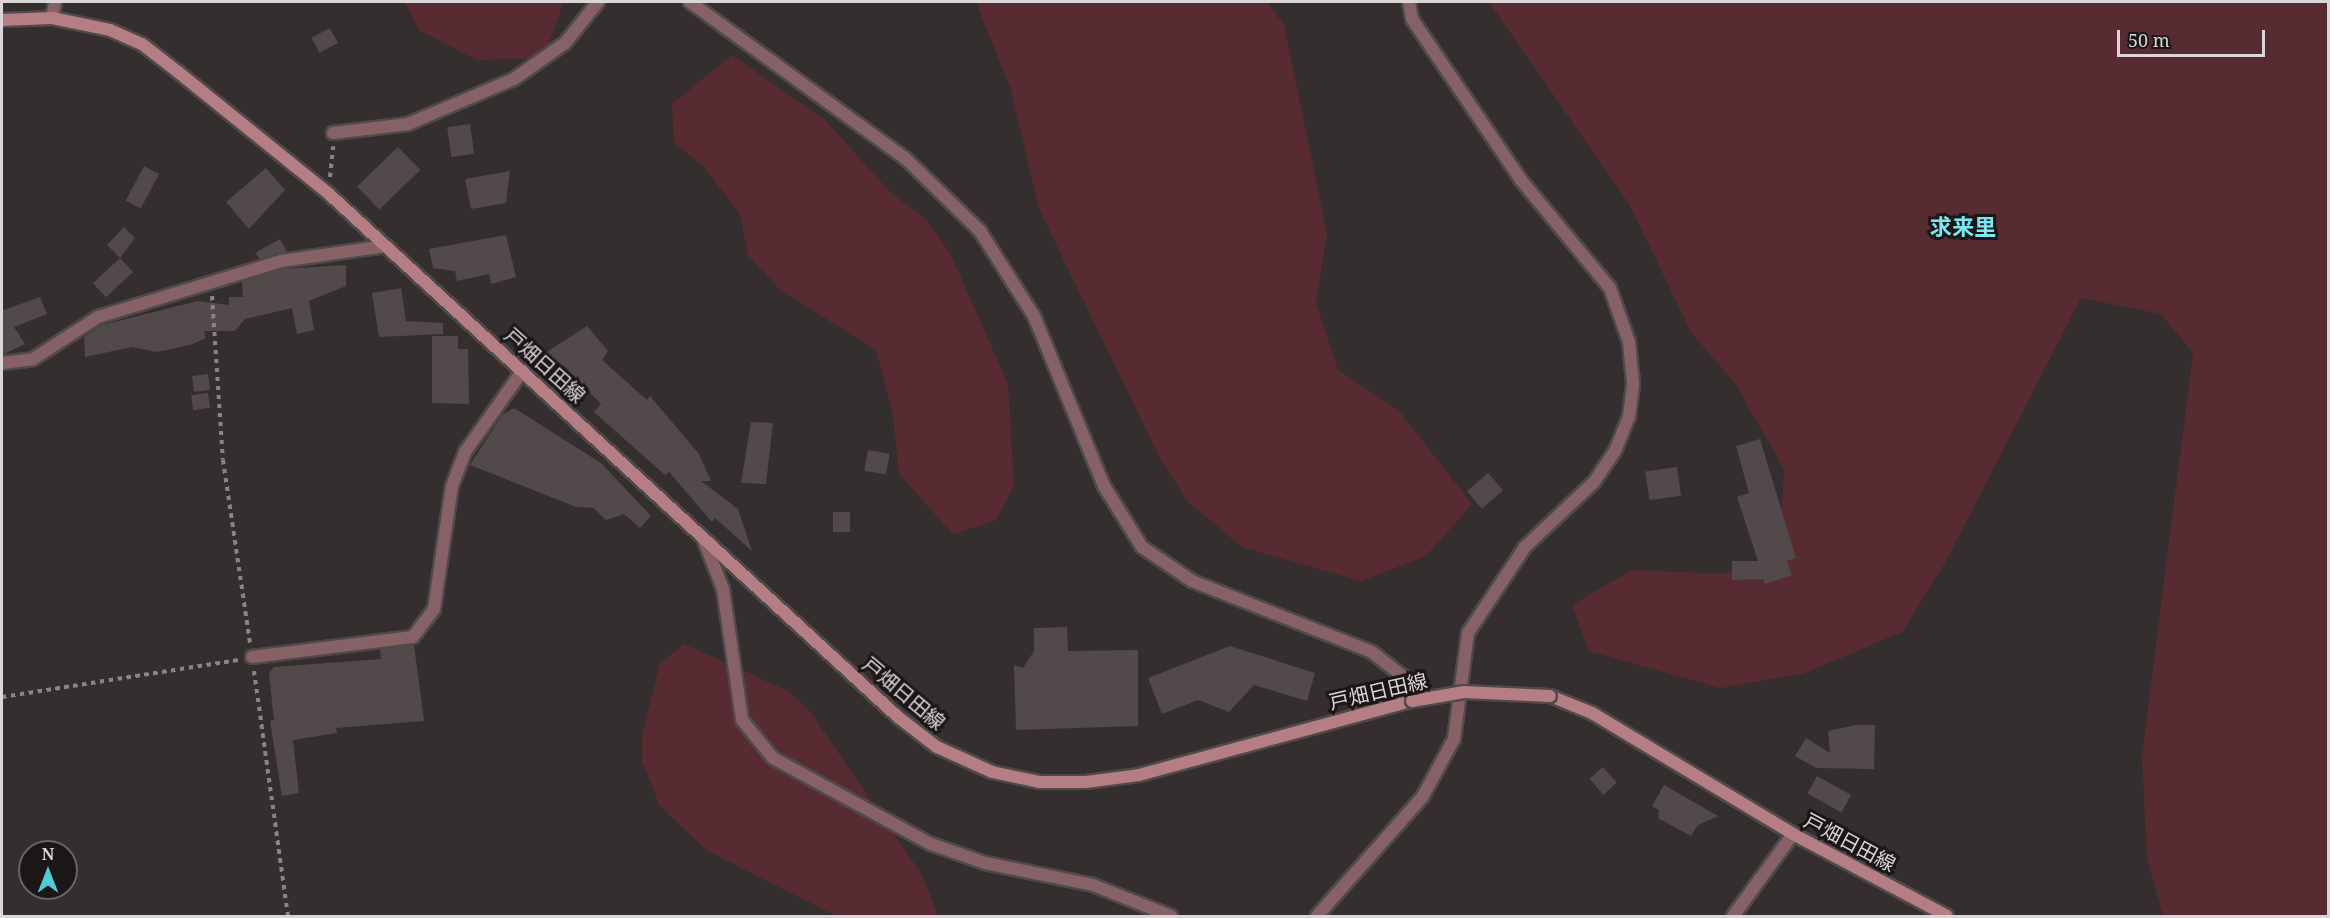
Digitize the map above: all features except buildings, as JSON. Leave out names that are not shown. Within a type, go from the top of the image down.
[{"type":"main road","name":"戸畑日田線","points":[[2,20],[52,18],[101,27],[142,45],[329,194],[523,370],[897,717],[937,747],[992,772],[1039,782],[1139,775],[1412,701],[1464,692],[1550,696],[1592,713],[1793,834],[1947,916]]},
{"type":"street","points":[[52,18],[54,2]]},
{"type":"street","points":[[333,133],[408,124],[514,79],[565,43],[598,2]]},
{"type":"street","points":[[690,2],[905,159],[980,231],[1034,316],[1104,486],[1142,547],[1192,581],[1372,652],[1405,678],[1412,701]]},
{"type":"street","points":[[1317,916],[1423,796],[1454,739],[1468,633],[1525,547],[1594,482],[1616,452],[1629,417],[1633,382],[1629,342],[1610,288],[1521,180],[1412,19],[1408,2]]},
{"type":"street","points":[[2,363],[33,359],[98,317],[211,286],[281,261],[386,246]]},
{"type":"street","points":[[252,657],[413,637],[434,609],[452,486],[465,452],[523,370]]},
{"type":"street","points":[[703,538],[723,590],[742,720],[773,758],[931,844],[985,863],[1093,885],[1171,916]]},
{"type":"street","points":[[1733,916],[1793,834]]},
{"type":"path","points":[[329,194],[333,133]]},
{"type":"path","points":[[211,286],[223,460],[288,916]]},
{"type":"path","points":[[2,697],[252,657]]},
{"type":"shaded area","points":[[405,2],[563,3],[544,58],[477,60],[419,30]]},
{"type":"shaded area","points":[[976,2],[1267,2],[1284,25],[1327,234],[1316,303],[1338,370],[1399,411],[1472,504],[1426,556],[1361,581],[1242,547],[1187,501],[1160,458],[1039,209],[1011,90]]},
{"type":"shaded area","points":[[1489,2],[2328,2],[2328,916],[2163,916],[2147,858],[2142,756],[2193,353],[2161,314],[2081,298],[1946,561],[1902,632],[1805,673],[1721,688],[1589,651],[1572,605],[1632,570],[1724,574],[1780,555],[1784,469],[1736,385],[1691,332],[1629,204]]},
{"type":"shaded area","points":[[732,55],[826,121],[890,192],[926,219],[951,255],[1008,384],[1014,486],[996,520],[953,534],[899,474],[893,415],[876,350],[780,290],[748,255],[740,214],[703,166],[674,142],[672,104]]},
{"type":"shaded area","points":[[684,644],[788,691],[809,710],[922,875],[938,916],[834,915],[706,850],[660,806],[642,761],[642,735],[660,664]]},
{"type":"district","name":"求来里","points":[[1963,227]]}]
